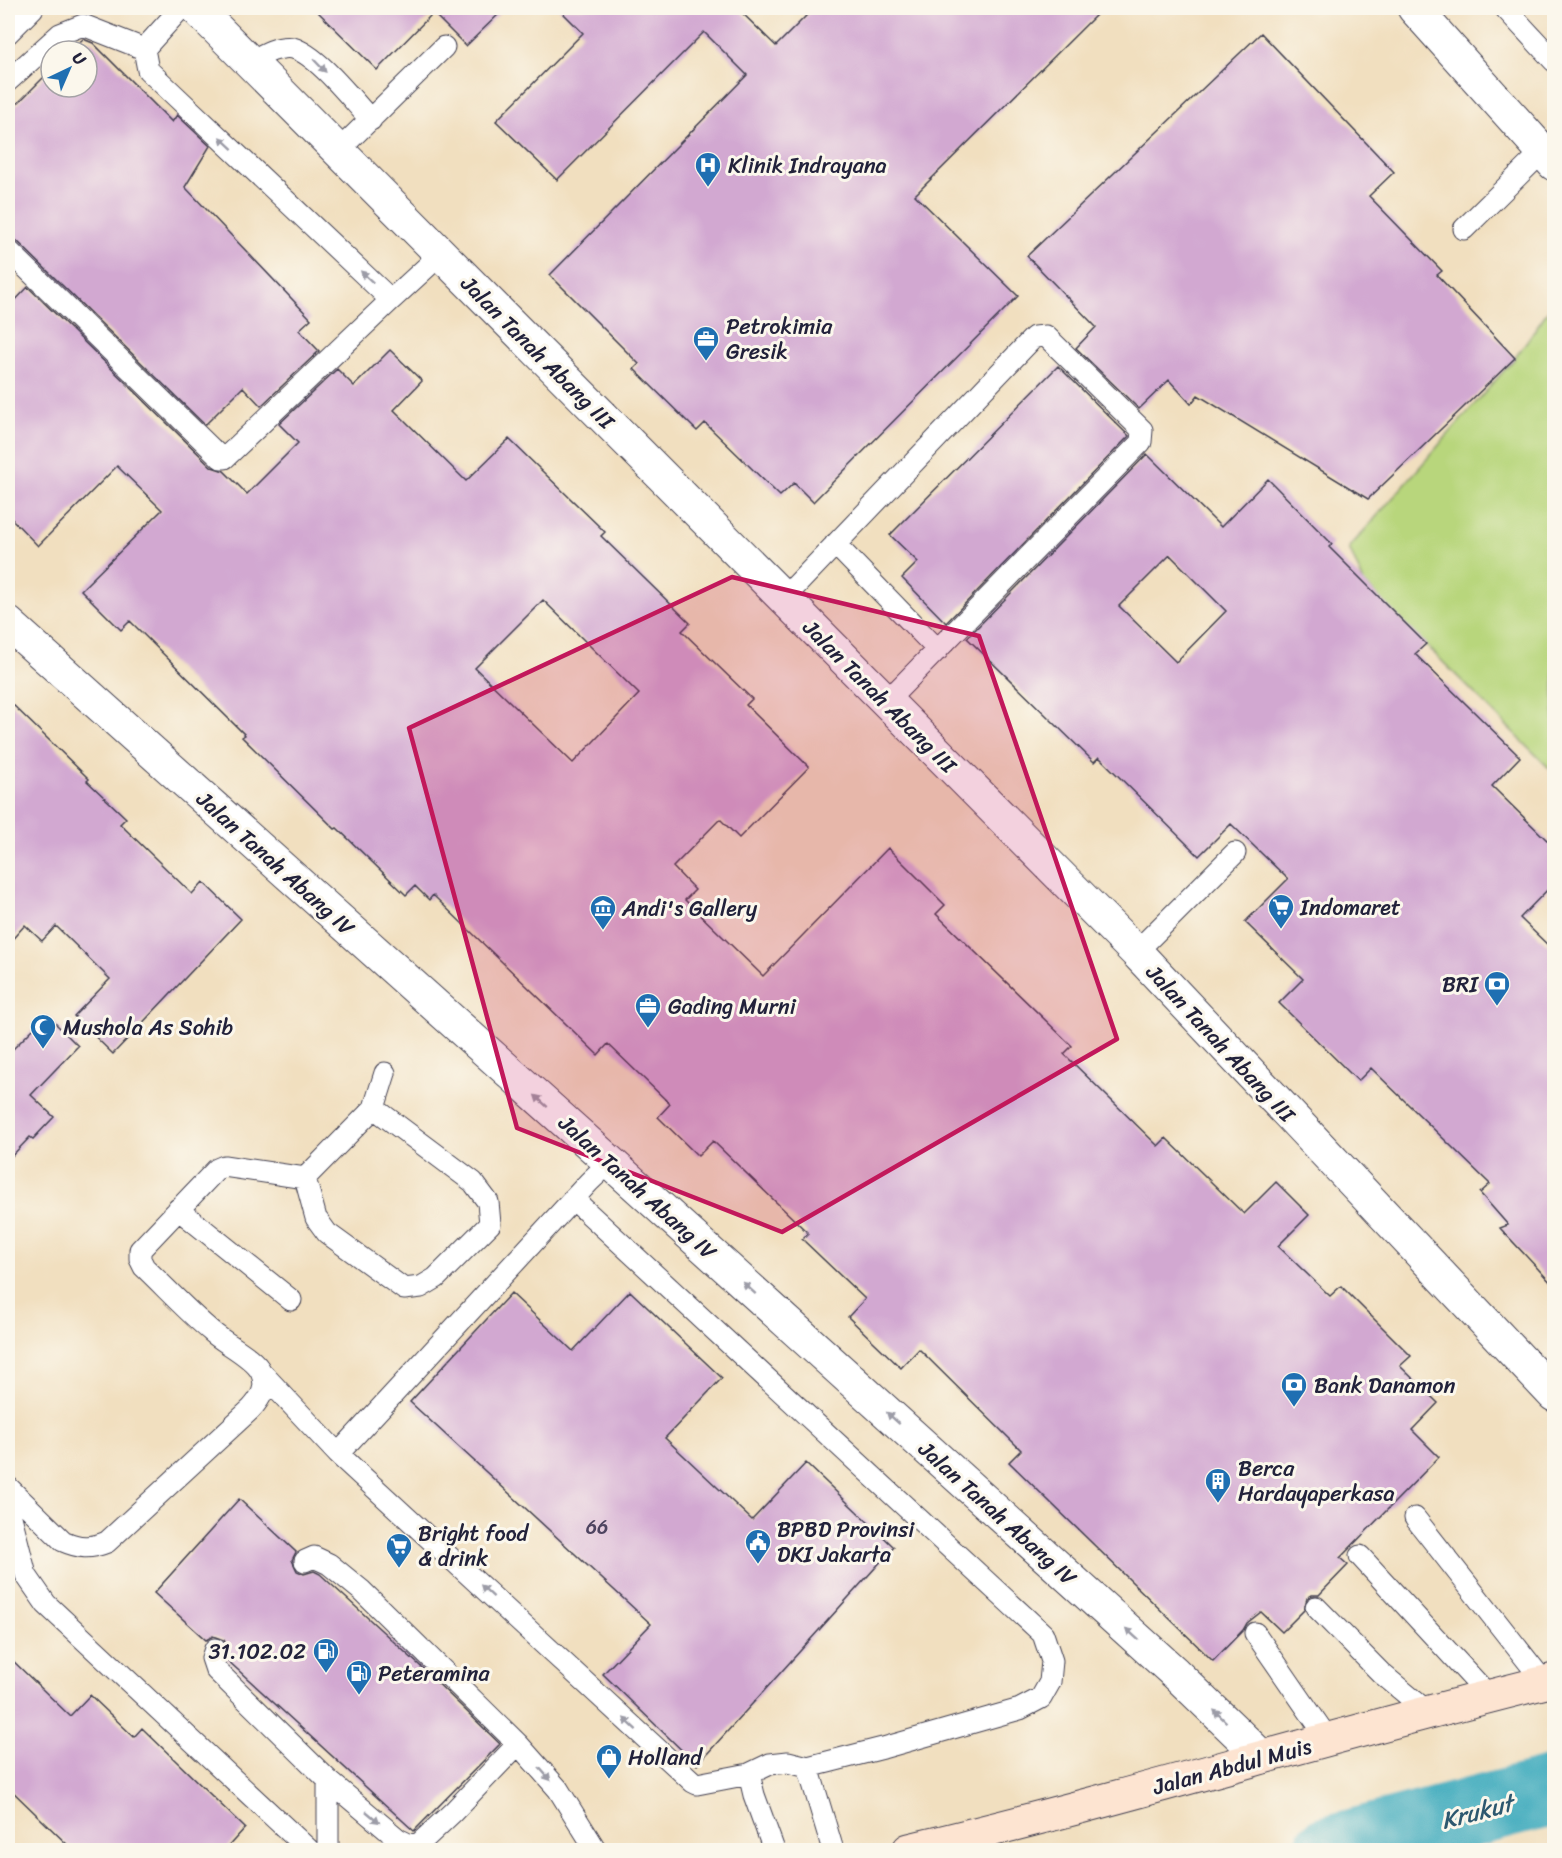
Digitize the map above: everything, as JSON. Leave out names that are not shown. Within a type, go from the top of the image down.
[{"type":"main road","name":"Jalan Abdul Muis","points":[[909,1851],[1013,1826],[1549,1681]]},
{"type":"street","name":"Jalan Tanah Abang III","points":[[196,8],[1136,952],[1554,1395]]},
{"type":"street","points":[[1414,8],[1549,157]]},
{"type":"street","name":"Jalan Tanah Abang IV","points":[[8,623],[610,1162],[1166,1665],[1262,1757]]},
{"type":"lane","points":[[8,33],[33,8]]},
{"type":"lane","points":[[144,49],[181,8]]},
{"type":"lane","points":[[1505,8],[1554,61]]},
{"type":"lane","points":[[8,81],[60,34],[83,25],[144,49]]},
{"type":"lane","points":[[338,151],[444,47]]},
{"type":"lane","points":[[250,62],[268,51],[292,48],[314,59],[371,120]]},
{"type":"lane","points":[[144,49],[148,70],[392,300]]},
{"type":"lane","points":[[1464,229],[1549,157]]},
{"type":"lane","points":[[8,249],[221,458],[225,458],[441,254]]},
{"type":"lane","points":[[783,599],[1034,337],[1046,336],[1142,430],[1141,442],[886,702]]},
{"type":"lane","points":[[835,544],[938,650]]},
{"type":"lane","points":[[1136,952],[1235,854]]},
{"type":"lane","points":[[305,1178],[374,1108],[385,1073]]},
{"type":"lane","points":[[305,1178],[316,1218],[327,1233],[404,1289],[421,1287],[436,1278],[490,1224],[488,1202],[473,1182],[374,1108]]},
{"type":"lane","points":[[338,1454],[573,1199],[610,1162]]},
{"type":"lane","points":[[305,1178],[224,1166],[217,1169],[140,1250],[140,1260],[144,1267],[212,1333],[254,1362],[338,1454],[693,1782],[700,1783],[749,1774],[770,1764],[788,1762],[808,1767],[1020,1709],[1041,1698],[1050,1682],[1052,1661],[1043,1634],[573,1199]]},
{"type":"lane","points":[[178,1209],[291,1300]]},
{"type":"lane","points":[[8,1486],[63,1541],[95,1547],[106,1542],[257,1403],[262,1397],[264,1384],[262,1373]]},
{"type":"lane","points":[[8,1505],[26,1575],[46,1604],[309,1851]]},
{"type":"lane","points":[[1415,1518],[1549,1681]]},
{"type":"lane","points":[[1360,1556],[1490,1697]]},
{"type":"lane","points":[[305,1561],[314,1557],[329,1564],[362,1591],[518,1743],[558,1789],[596,1851]]},
{"type":"lane","points":[[1316,1607],[1381,1673],[1429,1713]]},
{"type":"lane","points":[[1256,1633],[1328,1739]]},
{"type":"lane","points":[[215,1649],[212,1658],[216,1670],[328,1780],[398,1839],[410,1845],[420,1843],[453,1812],[518,1743]]},
{"type":"lane","points":[[808,1767],[832,1851]]},
{"type":"lane","points":[[749,1774],[774,1851]]},
{"type":"lane","points":[[328,1780],[328,1851]]},
{"type":"highlighted area","points":[[732,577],[979,636],[1117,1039],[782,1232],[517,1128],[409,728]]},
{"type":"green space","points":[[1554,302],[1554,773],[1364,583],[1349,548],[1515,358]]},
{"type":"building","points":[[314,8],[505,8],[466,46],[433,13],[377,70]]},
{"type":"building","points":[[558,8],[737,8],[776,46],[814,8],[1103,8],[915,195],[1018,296],[813,502],[794,483],[780,496],[705,423],[697,431],[634,369],[639,364],[550,275],[747,75],[704,32],[557,180],[496,121],[583,33]]},
{"type":"building","points":[[1261,33],[1394,172],[1369,196],[1442,271],[1437,275],[1515,358],[1368,499],[1198,395],[1191,404],[1169,380],[1139,409],[1076,348],[1096,327],[1027,256]]},
{"type":"building","points":[[99,49],[172,122],[177,115],[210,146],[185,187],[311,319],[299,330],[319,351],[261,406],[243,387],[205,425],[17,241],[8,238],[8,113],[39,82],[39,99],[99,99]]},
{"type":"building","points":[[28,287],[212,467],[224,471],[247,494],[298,443],[279,424],[337,369],[354,386],[390,350],[422,381],[394,410],[466,481],[509,439],[605,532],[601,536],[690,623],[682,631],[752,699],[746,705],[809,767],[739,838],[720,819],[673,867],[695,890],[685,900],[763,976],[888,848],[945,905],[936,914],[1072,1046],[1064,1054],[1158,1146],[1166,1138],[1244,1214],[1276,1182],[1309,1215],[1278,1246],[1330,1296],[1341,1286],[1411,1356],[1400,1366],[1438,1403],[1412,1430],[1439,1457],[1340,1558],[1348,1565],[1319,1595],[1307,1598],[1304,1610],[1282,1632],[1261,1612],[1247,1623],[1213,1661],[1009,1462],[1021,1450],[919,1349],[901,1368],[848,1317],[865,1299],[802,1239],[808,1233],[713,1141],[698,1156],[658,1117],[670,1104],[608,1044],[598,1055],[433,895],[429,900],[415,886],[406,895],[242,737],[245,735],[130,621],[121,630],[81,590],[162,510],[117,466],[38,546],[8,515],[8,308]],"holes":[[[543,600],[639,694],[573,763],[475,668]]]},
{"type":"building","points":[[1058,366],[1129,436],[946,623],[902,578],[918,562],[890,535]]},
{"type":"building","points":[[1147,454],[1221,527],[1268,479],[1332,544],[1329,547],[1426,644],[1415,654],[1520,757],[1492,786],[1554,847],[1554,883],[1520,918],[1554,951],[1554,1286],[1500,1228],[1508,1225],[1480,1193],[1490,1184],[1371,1068],[1358,1081],[1279,1003],[1303,979],[1245,922],[1288,879],[1231,824],[1199,856],[1099,757],[1094,762],[967,638]],"holes":[[[1170,555],[1226,611],[1176,662],[1119,606]]]},
{"type":"building","points":[[8,700],[126,818],[120,824],[192,894],[203,882],[241,919],[113,1054],[74,1016],[110,979],[56,926],[42,941],[25,925],[8,944]]},
{"type":"building","points":[[47,1015],[78,1046],[31,1095],[54,1117],[8,1160],[8,1054]]},
{"type":"building","points":[[630,1291],[722,1378],[665,1438],[752,1520],[806,1463],[894,1547],[697,1765],[603,1674],[651,1624],[410,1402],[511,1293],[573,1351]]},
{"type":"building","name":"Peteramina","points":[[239,1499],[296,1552],[292,1560],[297,1571],[304,1574],[314,1571],[320,1574],[418,1664],[500,1744],[414,1831],[226,1659],[228,1647],[224,1640],[213,1636],[206,1640],[154,1593]]},
{"type":"building","points":[[8,1656],[70,1716],[90,1695],[134,1737],[142,1728],[245,1828],[224,1851],[74,1851],[8,1787]]},
{"type":"waterway","name":"Krukut","points":[[1329,1850],[1554,1791]]},
{"type":"place","name":"Klinik Indrayana","points":[[708,188]]},
{"type":"place","name":"Petrokimia Gresik","points":[[706,362]]},
{"type":"place","name":"Indomaret","points":[[1281,930]]},
{"type":"place","name":"Andi's Gallery","points":[[603,931]]},
{"type":"place","name":"BRI","points":[[1497,1007]]},
{"type":"place","name":"Gading Murni","points":[[648,1029]]},
{"type":"place","name":"Mushola As Sohib","points":[[43,1050]]},
{"type":"place","name":"Bank Danamon","points":[[1294,1408]]},
{"type":"place","name":"Berca Hardayaperkasa","points":[[1218,1504]]},
{"type":"place","name":"BPBD Provinsi DKI Jakarta","points":[[758,1565]]},
{"type":"place","name":"Bright food & drink","points":[[399,1569]]},
{"type":"place","name":"31.102.02","points":[[326,1674]]},
{"type":"place","name":"Peteramina","points":[[359,1696]]},
{"type":"place","name":"Holland","points":[[609,1780]]}]
